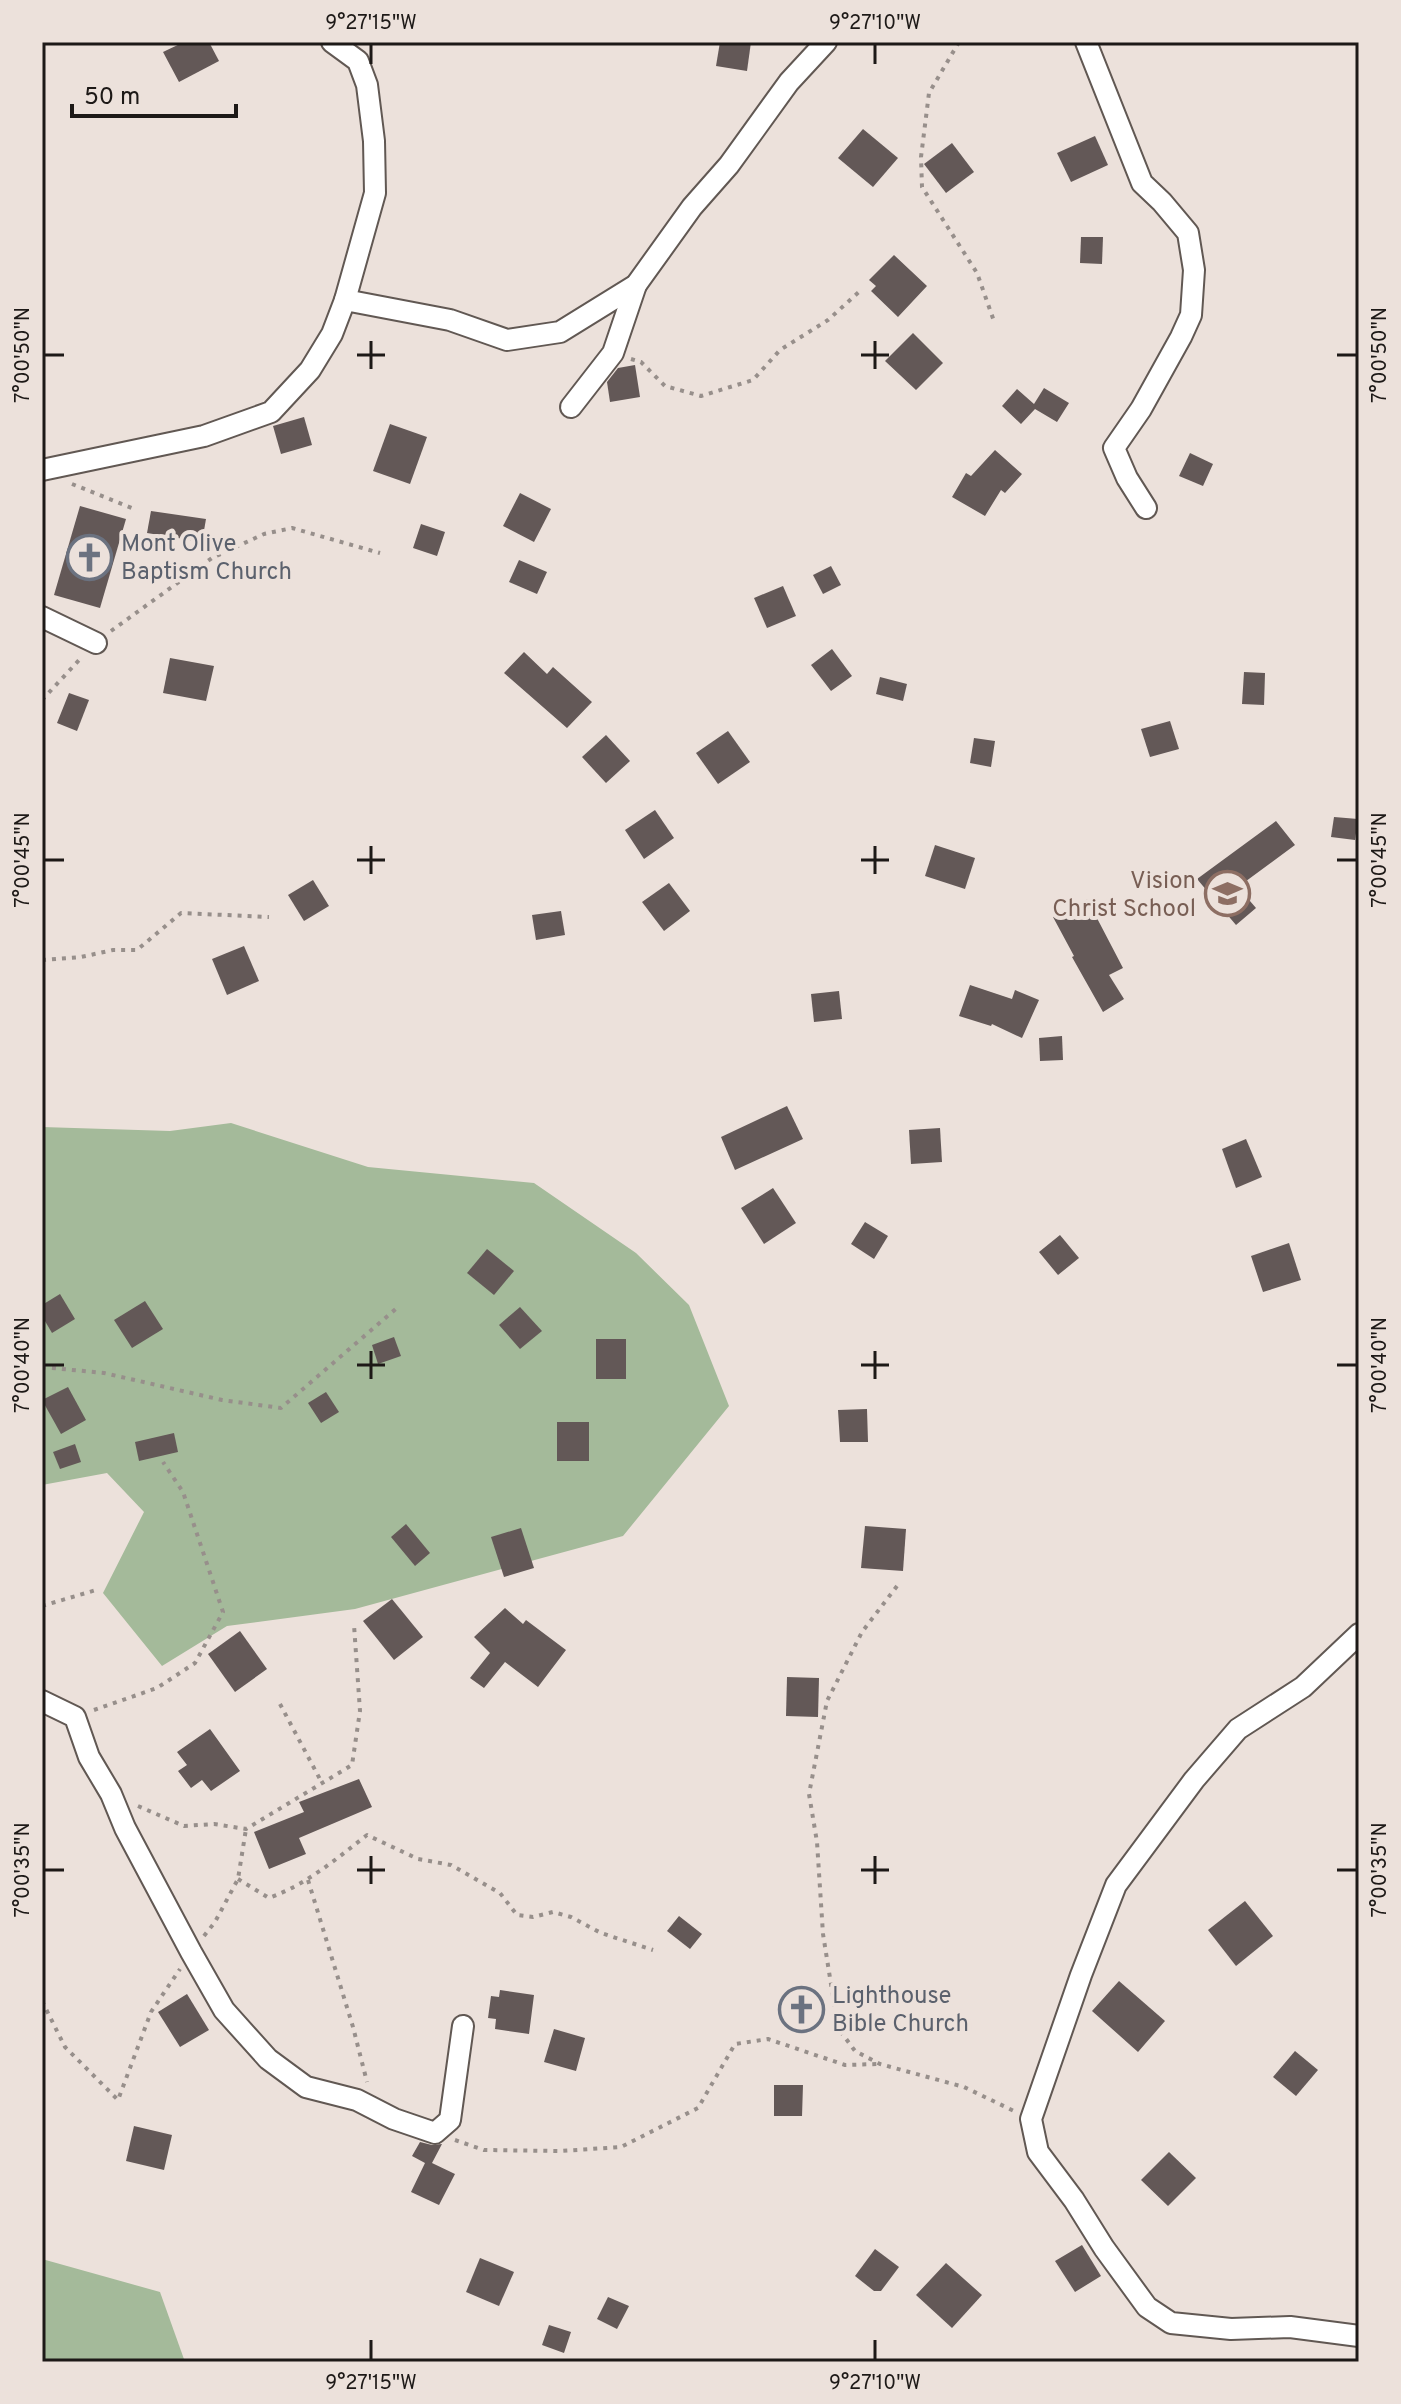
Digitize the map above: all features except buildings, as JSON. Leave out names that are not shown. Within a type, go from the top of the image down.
[{"type":"street","points":[[42,470],[204,436],[271,412],[310,370],[332,334],[345,300],[375,193],[374,141],[367,85],[358,61],[332,42]]},
{"type":"street","points":[[571,407],[613,353],[636,285],[789,82],[826,42]]},
{"type":"street","points":[[1086,42],[1142,183],[1188,233],[1194,270],[1191,315],[1141,409],[1114,448],[1127,478],[1146,508]]},
{"type":"street","points":[[345,300],[450,320],[507,340],[560,332],[636,285]]},
{"type":"street","points":[[42,617],[96,643]]},
{"type":"street","points":[[1359,1634],[1303,1687],[1238,1729],[1194,1780],[1116,1885],[1031,2119],[1038,2152],[1147,2307],[1171,2323],[1231,2329],[1290,2327],[1359,2336]]},
{"type":"street","points":[[42,1701],[75,1717],[89,1757],[191,1952],[224,2010],[268,2059],[306,2087],[357,2100],[435,2133],[450,2120],[463,2026]]},
{"type":"path","points":[[959,42],[929,93],[921,157],[922,187],[977,273],[995,324]]},
{"type":"path","points":[[613,353],[641,362],[665,386],[701,396],[753,380],[780,350],[828,320],[861,290]]},
{"type":"path","points":[[69,483],[137,510]]},
{"type":"path","points":[[42,700],[96,643],[212,558],[264,534],[292,528],[380,553]]},
{"type":"path","points":[[42,960],[81,957],[113,950],[137,950],[181,913],[269,917]]},
{"type":"path","points":[[42,1367],[104,1373],[222,1400],[281,1408],[398,1307]]},
{"type":"path","points":[[75,1717],[157,1688],[195,1663],[223,1612],[183,1492],[163,1462]]},
{"type":"path","points":[[897,1586],[862,1632],[827,1701],[809,1794],[817,1842],[823,1934],[838,2028],[855,2051],[880,2064],[964,2087],[1031,2119]]},
{"type":"path","points":[[42,1606],[96,1590]]},
{"type":"path","points":[[111,1794],[184,1826],[214,1824],[246,1829],[352,1765],[360,1711],[354,1625]]},
{"type":"path","points":[[280,1704],[322,1783]]},
{"type":"path","points":[[42,2001],[65,2047],[118,2100],[151,2012],[215,1922],[238,1879],[246,1829]]},
{"type":"path","points":[[238,1879],[269,1898],[308,1880],[367,1835],[418,1859],[451,1865],[500,1893],[517,1915],[533,1917],[553,1912],[571,1917],[601,1933],[653,1950]]},
{"type":"path","points":[[308,1880],[378,2110]]},
{"type":"path","points":[[435,2133],[484,2150],[561,2151],[621,2147],[698,2108],[735,2044],[768,2039],[845,2065],[880,2064]]},
{"type":"green space","points":[[231,1123],[368,1167],[534,1183],[636,1253],[689,1305],[729,1406],[623,1536],[355,1609],[227,1626],[162,1666],[103,1593],[144,1512],[107,1473],[42,1485],[42,1127],[170,1131]]},
{"type":"green space","points":[[42,2259],[160,2292],[185,2362],[42,2362]]},
{"type":"place","name":"Mont Olive Baptism Church","points":[[90,557]]},
{"type":"place","name":"Vision Christ School","points":[[1227,894]]},
{"type":"place","name":"Lighthouse Bible Church","points":[[801,2009]]}]
